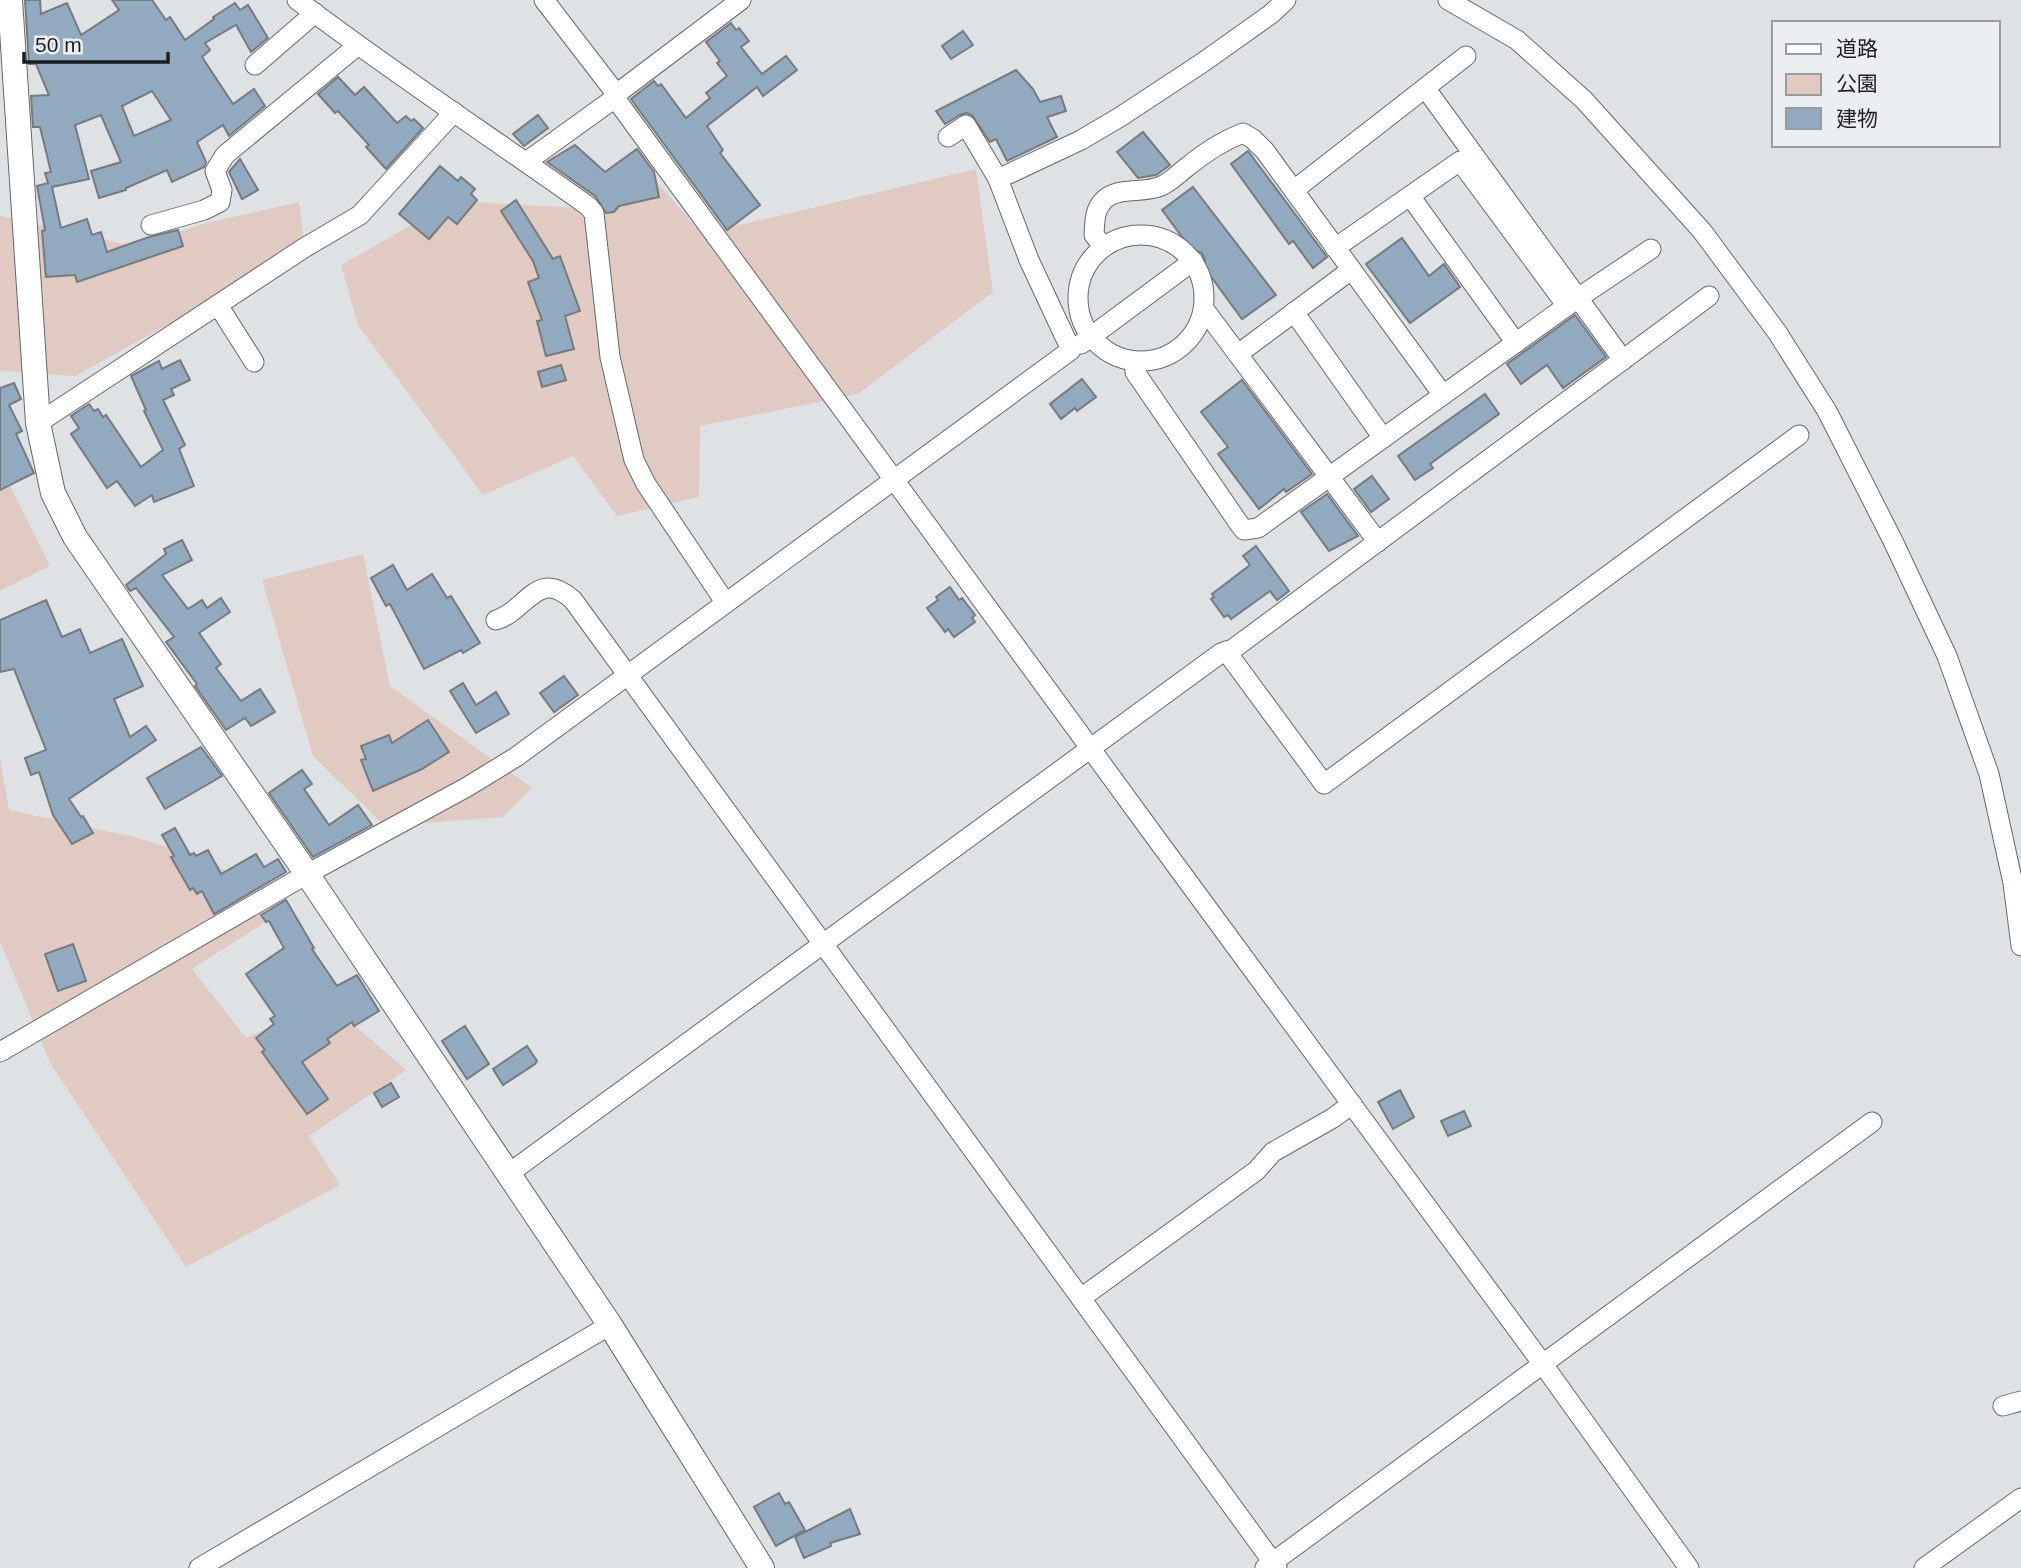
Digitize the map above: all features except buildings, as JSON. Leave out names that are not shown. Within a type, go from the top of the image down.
[{"type":"street","points":[[10,0],[38,423],[52,493],[75,537],[307,874],[610,1325],[762,1568]]},
{"type":"street","points":[[298,0],[357,46],[588,206],[594,214],[610,357],[634,460],[646,484],[725,602]]},
{"type":"street","points":[[544,0],[614,91],[615,96],[1689,1568]]},
{"type":"street","points":[[526,162],[741,0]]},
{"type":"street","points":[[998,179],[1081,140],[1120,117],[1202,63],[1286,0]]},
{"type":"street","points":[[1448,0],[1517,40],[1584,100],[1702,231],[1777,332],[1827,411],[1947,656],[1989,774],[2013,883],[2021,946]]},
{"type":"street","points":[[256,65],[315,13]]},
{"type":"street","points":[[151,225],[204,210],[219,202],[222,190],[215,171],[225,155],[357,46]]},
{"type":"street","points":[[1294,190],[1466,56]]},
{"type":"street","points":[[1426,89],[1572,302]]},
{"type":"street","points":[[38,423],[218,304],[360,215],[454,112]]},
{"type":"street","points":[[948,137],[966,125],[998,179],[1029,260],[1071,350]]},
{"type":"street","points":[[1104,247],[1094,235],[1095,218],[1097,208],[1107,197],[1121,192],[1152,190],[1164,186],[1206,152],[1243,133],[1253,138],[1265,151],[1443,395]]},
{"type":"street","points":[[1335,248],[1460,161],[1572,302],[1623,360]]},
{"type":"street","points":[[1410,196],[1516,343]]},
{"type":"street","points":[[1141,234],[1161,238],[1179,247],[1193,261],[1203,284],[1204,309],[1198,327],[1187,342],[1172,354],[1154,360],[1135,361],[1104,349],[1091,337],[1080,314],[1078,289],[1087,265],[1104,247],[1122,237],[1141,234]]},
{"type":"street","points":[[1135,361],[1135,372],[1244,530],[1258,528],[1572,302],[1651,249]]},
{"type":"street","points":[[0,1052],[307,874],[467,787],[516,757],[1193,261]]},
{"type":"street","points":[[1238,354],[1351,270]]},
{"type":"street","points":[[508,1174],[1221,653],[1233,649],[1709,296]]},
{"type":"street","points":[[218,304],[254,362]]},
{"type":"street","points":[[1204,309],[1378,542]]},
{"type":"street","points":[[1294,312],[1383,438]]},
{"type":"street","points":[[1226,651],[1324,784],[1799,435]]},
{"type":"street","points":[[496,620],[505,617],[537,590],[552,587],[562,590],[573,600],[1081,1298],[1272,1566],[1542,1363],[1872,1122]]},
{"type":"street","points":[[1081,1298],[1256,1171],[1273,1152],[1352,1104]]},
{"type":"street","points":[[199,1568],[610,1325]]},
{"type":"street","points":[[1924,1568],[2021,1498]]},
{"type":"green space","points":[[635,157],[702,234],[976,169],[993,292],[858,394],[700,426],[699,497],[617,516],[573,456],[483,495],[358,325],[341,265],[454,201],[596,209]]},
{"type":"green space","points":[[299,202],[305,249],[75,376],[0,371],[0,216],[137,247],[202,224]]},
{"type":"green space","points":[[0,466],[50,566],[0,591]]},
{"type":"green space","points":[[363,554],[390,686],[532,788],[503,817],[385,826],[313,756],[262,580]]},
{"type":"green space","points":[[0,759],[9,810],[134,837],[215,861],[270,919],[192,969],[246,1038],[328,1002],[406,1070],[309,1136],[340,1185],[186,1267],[50,1063],[0,941]]}]
